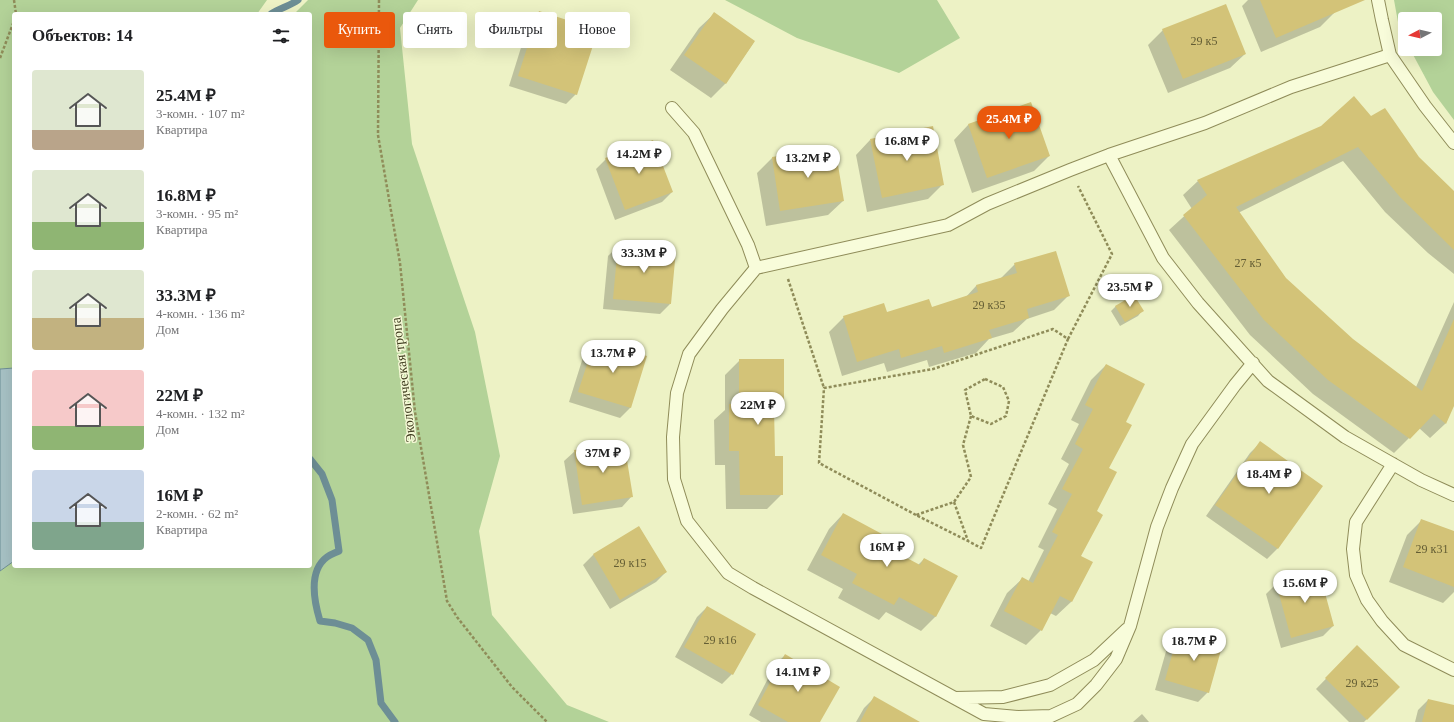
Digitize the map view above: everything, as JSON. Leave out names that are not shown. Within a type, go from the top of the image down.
[{"type":"lane","points":[[1378,0],[1390,55],[1425,106],[1454,143]]},
{"type":"lane","points":[[1253,363],[1192,444],[1172,488],[1157,527],[1130,626],[1116,659],[1096,686],[1077,704],[1051,716],[984,714],[728,573],[687,521],[674,478],[673,437],[677,393],[689,354],[722,309],[756,268],[948,225],[987,204],[1109,155],[1205,123],[1291,87],[1390,55]]},
{"type":"lane","points":[[672,108],[694,133],[748,245],[756,268]]},
{"type":"lane","points":[[1109,155],[1163,258],[1198,303],[1268,380],[1345,437],[1421,480],[1454,495]]},
{"type":"lane","points":[[1393,464],[1356,522],[1353,550],[1356,575],[1367,600],[1382,621],[1404,645],[1454,670]]},
{"type":"lane","points":[[954,698],[1003,697],[1050,685],[1094,660],[1130,626]]},
{"type":"path","points":[[14,0],[16,12]]},
{"type":"path","name":"Экологическая тропа","points":[[379,0],[378,135],[400,263],[415,412],[447,601],[457,617],[512,687],[547,722]]},
{"type":"path","points":[[0,58],[12,26]]},
{"type":"path","points":[[782,262],[824,388],[819,463],[981,548],[1068,339],[1112,254],[1070,170]]},
{"type":"path","points":[[824,388],[933,369],[1053,329],[1068,339]]},
{"type":"path","points":[[916,515],[954,502],[971,477],[963,445],[971,416],[965,390],[985,379],[1003,387],[1009,401],[1006,416],[991,424],[971,416]]},
{"type":"path","points":[[954,502],[968,541]]},
{"type":"green space","points":[[0,0],[267,0],[258,12],[12,12],[12,368],[0,369]]},
{"type":"green space","points":[[308,0],[418,0],[410,12],[403,12],[403,23],[400,28],[412,144],[475,332],[500,456],[479,531],[492,615],[567,705],[609,722],[0,722],[0,571],[12,562],[12,568],[312,568],[312,12],[296,12]]},
{"type":"green space","points":[[725,0],[937,0],[960,38],[899,73],[797,38]]},
{"type":"green space","points":[[1394,0],[1454,0],[1454,120],[1433,92],[1414,56],[1442,56],[1442,12],[1398,12],[1398,22]]},
{"type":"water","points":[[12,368],[12,562],[0,571],[0,369]]},
{"type":"building","points":[[1260,0],[1365,0],[1276,38]]},
{"type":"building","points":[[1226,4],[1246,54],[1183,79],[1162,29]]},
{"type":"building","points":[[714,12],[755,41],[726,84],[684,55]]},
{"type":"building","points":[[557,17],[565,19],[565,48],[592,48],[577,95],[518,76],[527,48],[557,48]]},
{"type":"building","points":[[1354,96],[1371,116],[1385,108],[1419,157],[1454,191],[1454,250],[1400,197],[1358,147],[1236,207],[1286,278],[1353,339],[1422,391],[1454,319],[1454,406],[1446,424],[1434,414],[1410,439],[1328,380],[1264,320],[1183,215],[1207,195],[1197,180],[1321,126]]},
{"type":"building","points":[[1031,102],[1050,156],[987,178],[968,124]]},
{"type":"building","points":[[933,126],[944,185],[882,198],[870,139]]},
{"type":"building","points":[[653,140],[673,192],[625,210],[605,158]]},
{"type":"building","points":[[835,147],[844,201],[780,211],[772,157]]},
{"type":"building","points":[[618,245],[676,250],[671,304],[613,299]]},
{"type":"building","points":[[1056,251],[1070,296],[1027,309],[1029,318],[989,330],[992,338],[944,353],[942,346],[901,358],[899,349],[857,362],[843,316],[884,303],[887,312],[929,299],[932,307],[978,292],[976,285],[1017,273],[1014,263]]},
{"type":"building","points":[[1134,295],[1144,311],[1125,322],[1115,306]]},
{"type":"building","points":[[595,340],[647,356],[631,408],[578,392]]},
{"type":"building","points":[[739,359],[784,359],[784,407],[774,407],[775,456],[783,456],[783,495],[740,495],[739,451],[729,451],[729,404],[739,404]]},
{"type":"building","points":[[1106,364],[1145,384],[1126,422],[1132,425],[1109,468],[1117,472],[1097,511],[1103,515],[1081,556],[1093,562],[1072,602],[1060,596],[1042,631],[1004,611],[1022,577],[1033,583],[1058,535],[1052,532],[1072,494],[1062,489],[1083,449],[1075,444],[1093,409],[1085,405]]},
{"type":"building","points":[[1260,441],[1323,486],[1278,549],[1215,505]]},
{"type":"building","points":[[624,442],[633,497],[582,505],[574,450]]},
{"type":"building","points":[[843,513],[882,534],[877,542],[920,565],[924,558],[958,576],[936,617],[899,597],[894,605],[852,583],[857,574],[821,555]]},
{"type":"building","points":[[1421,519],[1454,531],[1454,587],[1403,567]]},
{"type":"building","points":[[639,526],[667,572],[620,600],[593,554]]},
{"type":"building","points":[[1319,571],[1334,626],[1291,638],[1276,583]]},
{"type":"building","points":[[707,606],[756,634],[733,675],[684,647]]},
{"type":"building","points":[[1179,630],[1223,643],[1209,693],[1165,680]]},
{"type":"building","points":[[1357,645],[1400,687],[1367,720],[1325,678]]},
{"type":"building","points":[[785,654],[840,687],[820,722],[788,722],[758,705]]},
{"type":"building","points":[[874,696],[920,722],[860,722]]},
{"type":"building","points":[[1428,699],[1454,705],[1454,722],[1422,722]]},
{"type":"waterway","points":[[274,12],[298,0]]},
{"type":"waterway","points":[[312,462],[322,474],[332,500],[339,551],[328,556],[317,570],[314,587],[320,621],[335,623],[352,628],[368,640],[376,660],[381,703],[395,722]]}]
